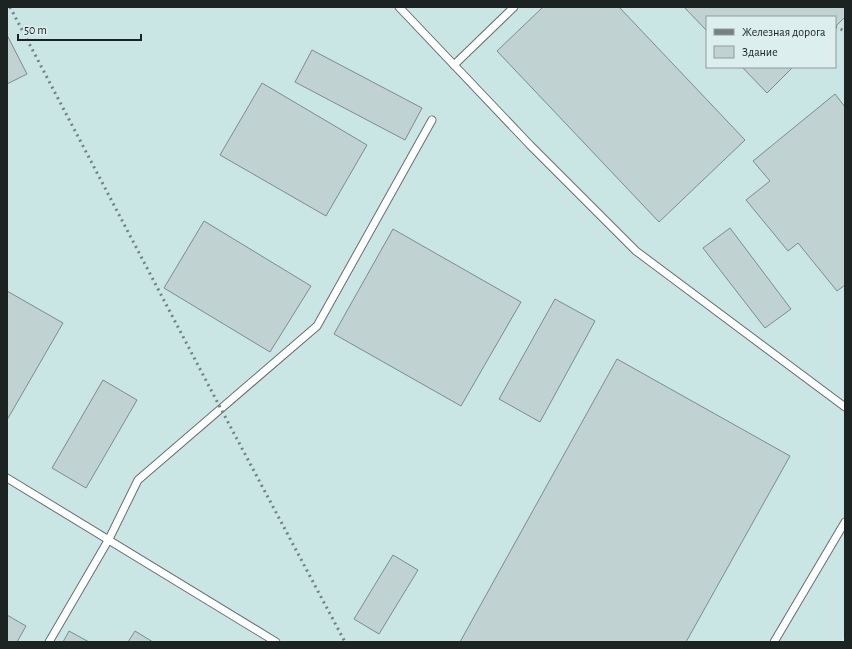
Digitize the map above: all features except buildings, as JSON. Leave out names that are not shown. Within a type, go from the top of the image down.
[{"type":"lane","points":[[399,7],[530,145],[636,251],[845,407]]},
{"type":"lane","points":[[454,65],[514,7]]},
{"type":"lane","points":[[49,642],[109,539],[138,480],[317,326],[432,120]]},
{"type":"lane","points":[[7,478],[276,642]]},
{"type":"lane","points":[[774,642],[845,522]]},
{"type":"shaded area","points":[[7,7],[845,7],[845,636],[841,642],[7,642]]},
{"type":"railway","points":[[10,7],[345,642]]},
{"type":"railway","points":[[836,27],[845,31]]}]
